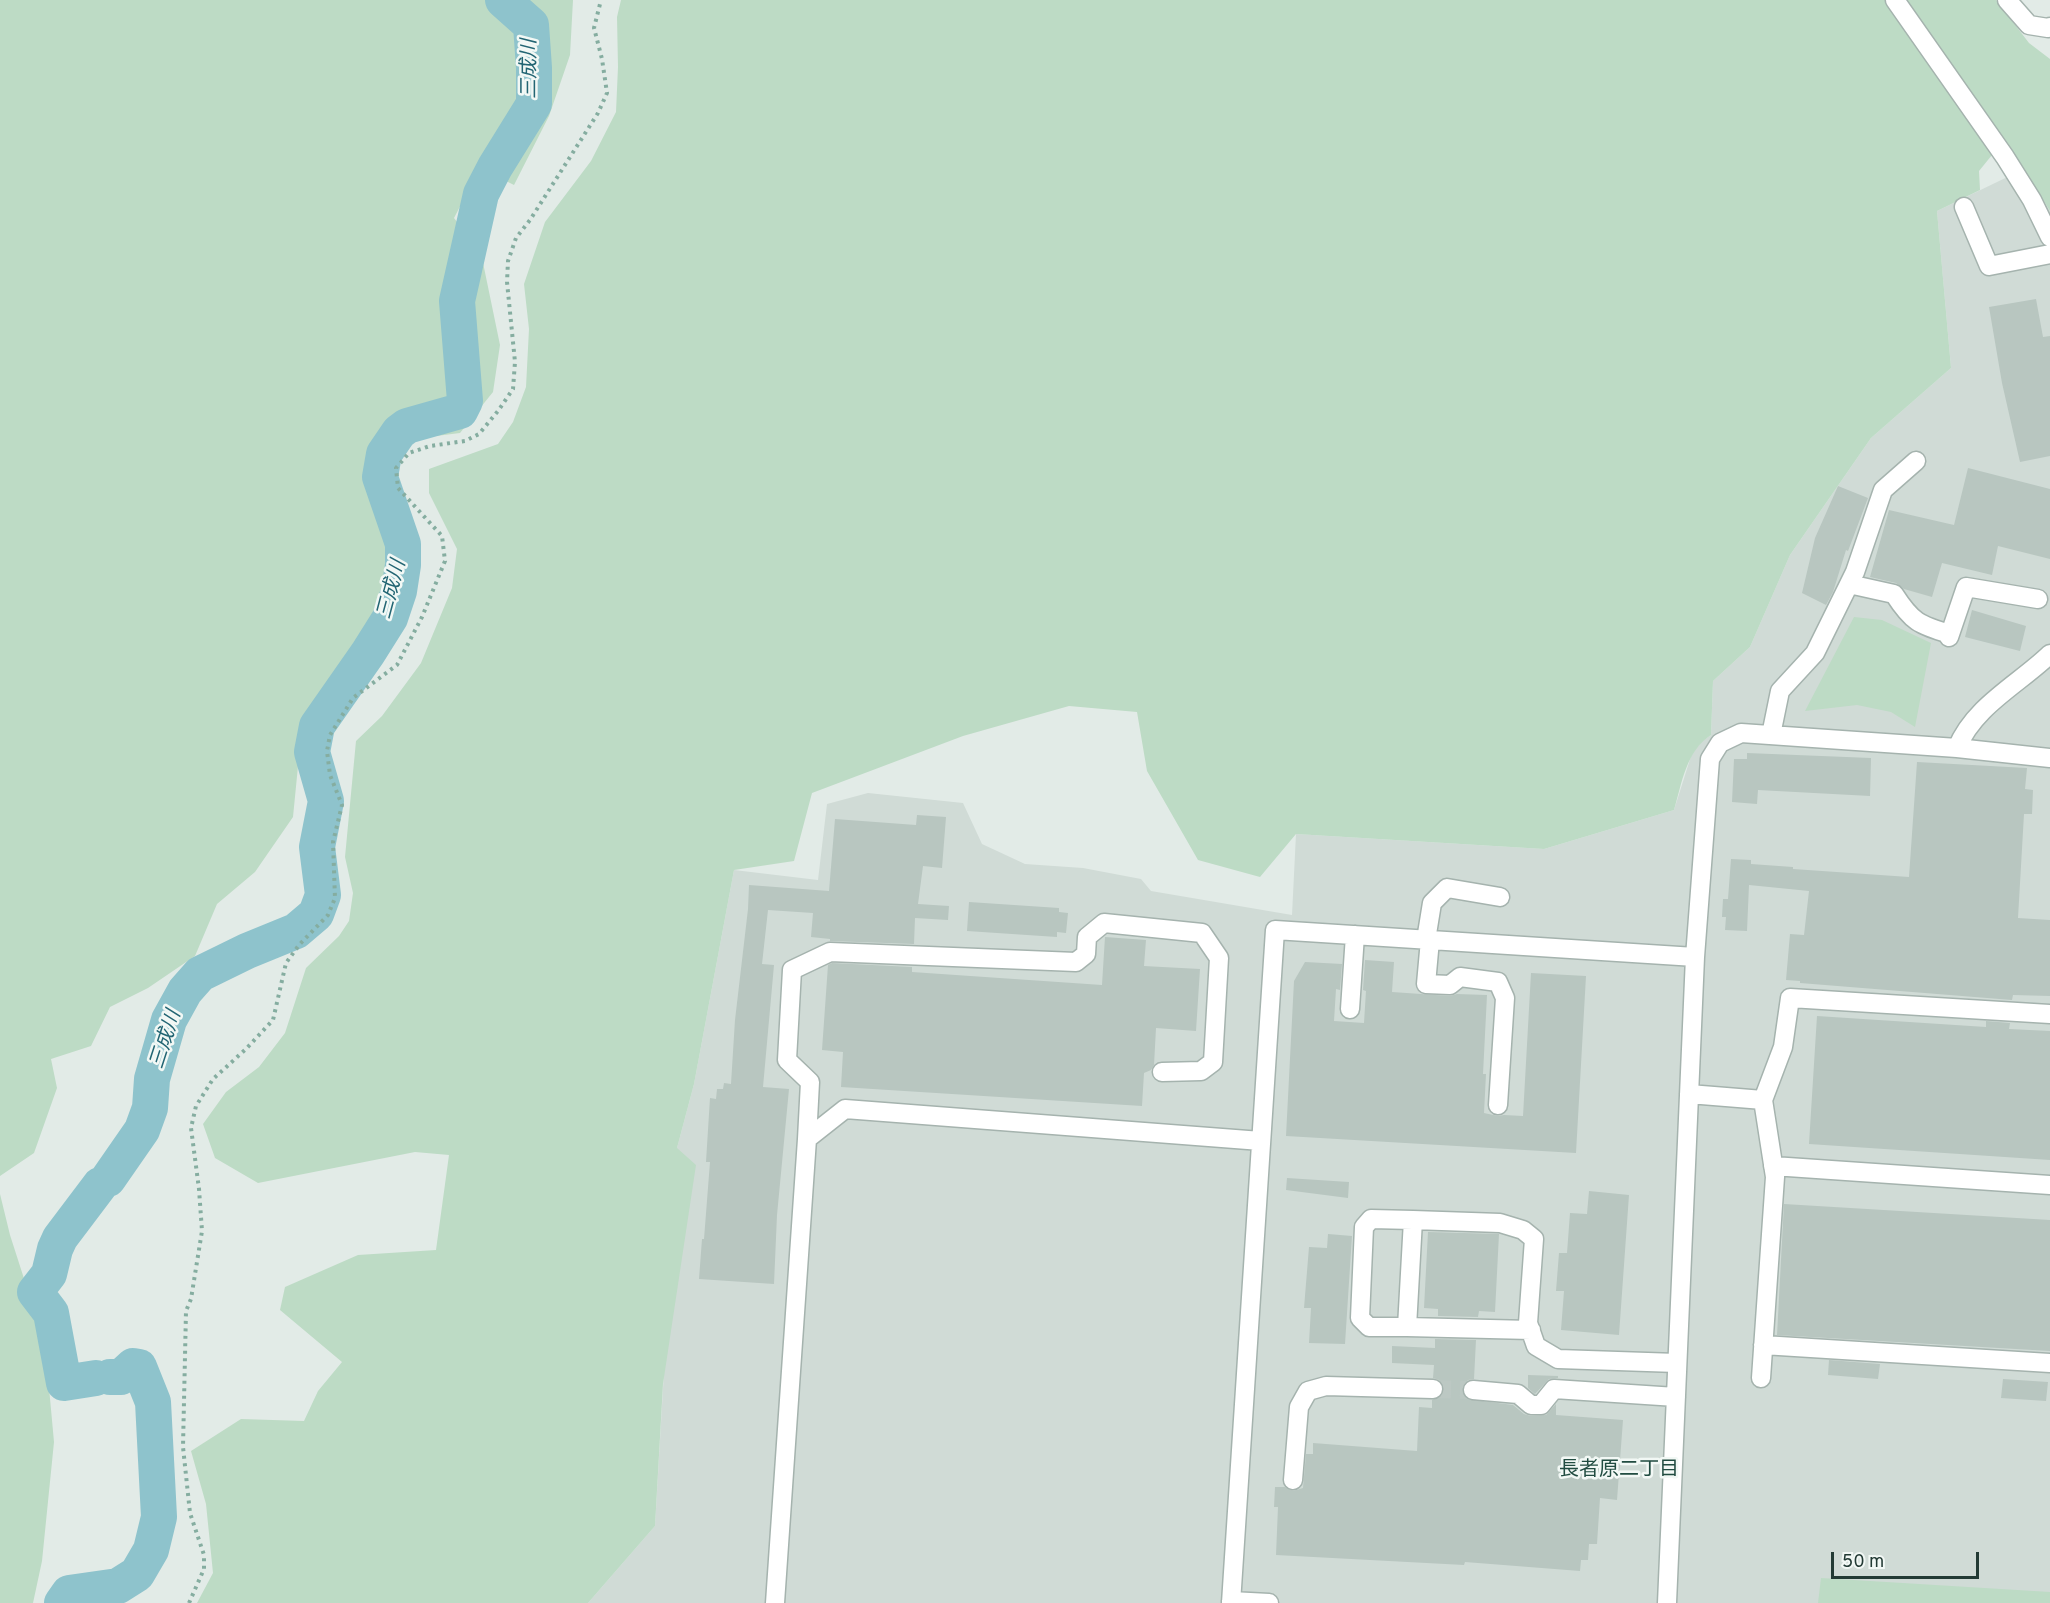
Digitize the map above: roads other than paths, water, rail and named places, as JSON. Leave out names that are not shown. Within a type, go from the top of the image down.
[{"type":"street","points":[[1895,0],[2005,157],[2032,200],[2050,235]]},
{"type":"street","points":[[2007,0],[2029,25],[2050,27]]},
{"type":"street","points":[[1965,207],[1989,266],[2050,254]]},
{"type":"street","points":[[1771,735],[1780,691],[1815,653],[1855,572],[1882,490],[1916,461]]},
{"type":"street","points":[[1849,584],[1894,594],[1908,616],[1926,627],[1950,636],[1966,587],[2038,599]]},
{"type":"street","points":[[1958,748],[1962,735],[1981,712],[2050,654]]},
{"type":"street","points":[[1667,1603],[1695,957],[1710,759],[1720,743],[1741,733],[1958,748],[2050,758]]},
{"type":"street","points":[[1498,1105],[1505,998],[1498,981],[1460,977],[1450,985],[1426,984],[1432,903],[1447,888],[1500,897]]},
{"type":"street","points":[[775,1603],[810,1082],[786,1060],[792,970],[830,952],[1076,962],[1086,954],[1087,937],[1104,923],[1202,933],[1219,958],[1214,1062],[1200,1071],[1162,1072]]},
{"type":"street","points":[[1269,1603],[1231,1602],[1275,930],[1695,957]]},
{"type":"street","points":[[1350,1009],[1355,935]]},
{"type":"street","points":[[1761,1378],[1775,1177],[1763,1100],[1783,1047],[1790,998],[2050,1014]]},
{"type":"street","points":[[1689,1094],[1763,1100]]},
{"type":"street","points":[[807,1139],[845,1109],[1261,1141]]},
{"type":"street","points":[[1773,1166],[2050,1185]]},
{"type":"street","points":[[1531,1330],[1369,1327],[1360,1318],[1364,1227],[1371,1220],[1413,1220],[1500,1223],[1523,1230],[1534,1239],[1528,1323],[1531,1330],[1536,1346],[1558,1359],[1677,1363]]},
{"type":"street","points":[[1407,1326],[1413,1220]]},
{"type":"street","points":[[1763,1345],[2050,1363]]},
{"type":"street","points":[[1293,1480],[1299,1407],[1308,1391],[1326,1386],[1433,1389]]},
{"type":"street","points":[[1473,1390],[1518,1394],[1532,1405],[1541,1405],[1554,1389],[1676,1397]]},
{"type":"waterway","name":"三成川","points":[[108,1179],[142,1130],[150,1108],[152,1079],[169,1020],[185,991],[200,974],[296,931],[316,914],[323,895],[317,847],[326,801],[312,752],[317,726],[390,618],[399,591],[403,565],[403,544],[380,477],[384,454],[399,432],[407,426],[460,411],[465,401],[457,301],[481,194],[534,104],[531,25],[503,0]]},
{"type":"waterway","name":"三成川","points":[[96,1378],[64,1383],[51,1313],[35,1292],[49,1274],[60,1238],[100,1185]]},
{"type":"waterway","name":"三成川","points":[[62,1603],[69,1593],[118,1586],[137,1574],[151,1550],[159,1517],[153,1402],[139,1367],[133,1366],[121,1377],[110,1377]]},
{"type":"tunnel","points":[[1433,1389],[1473,1390]]},
{"type":"district","name":"長者原二丁目","points":[[1619,1471]]}]
